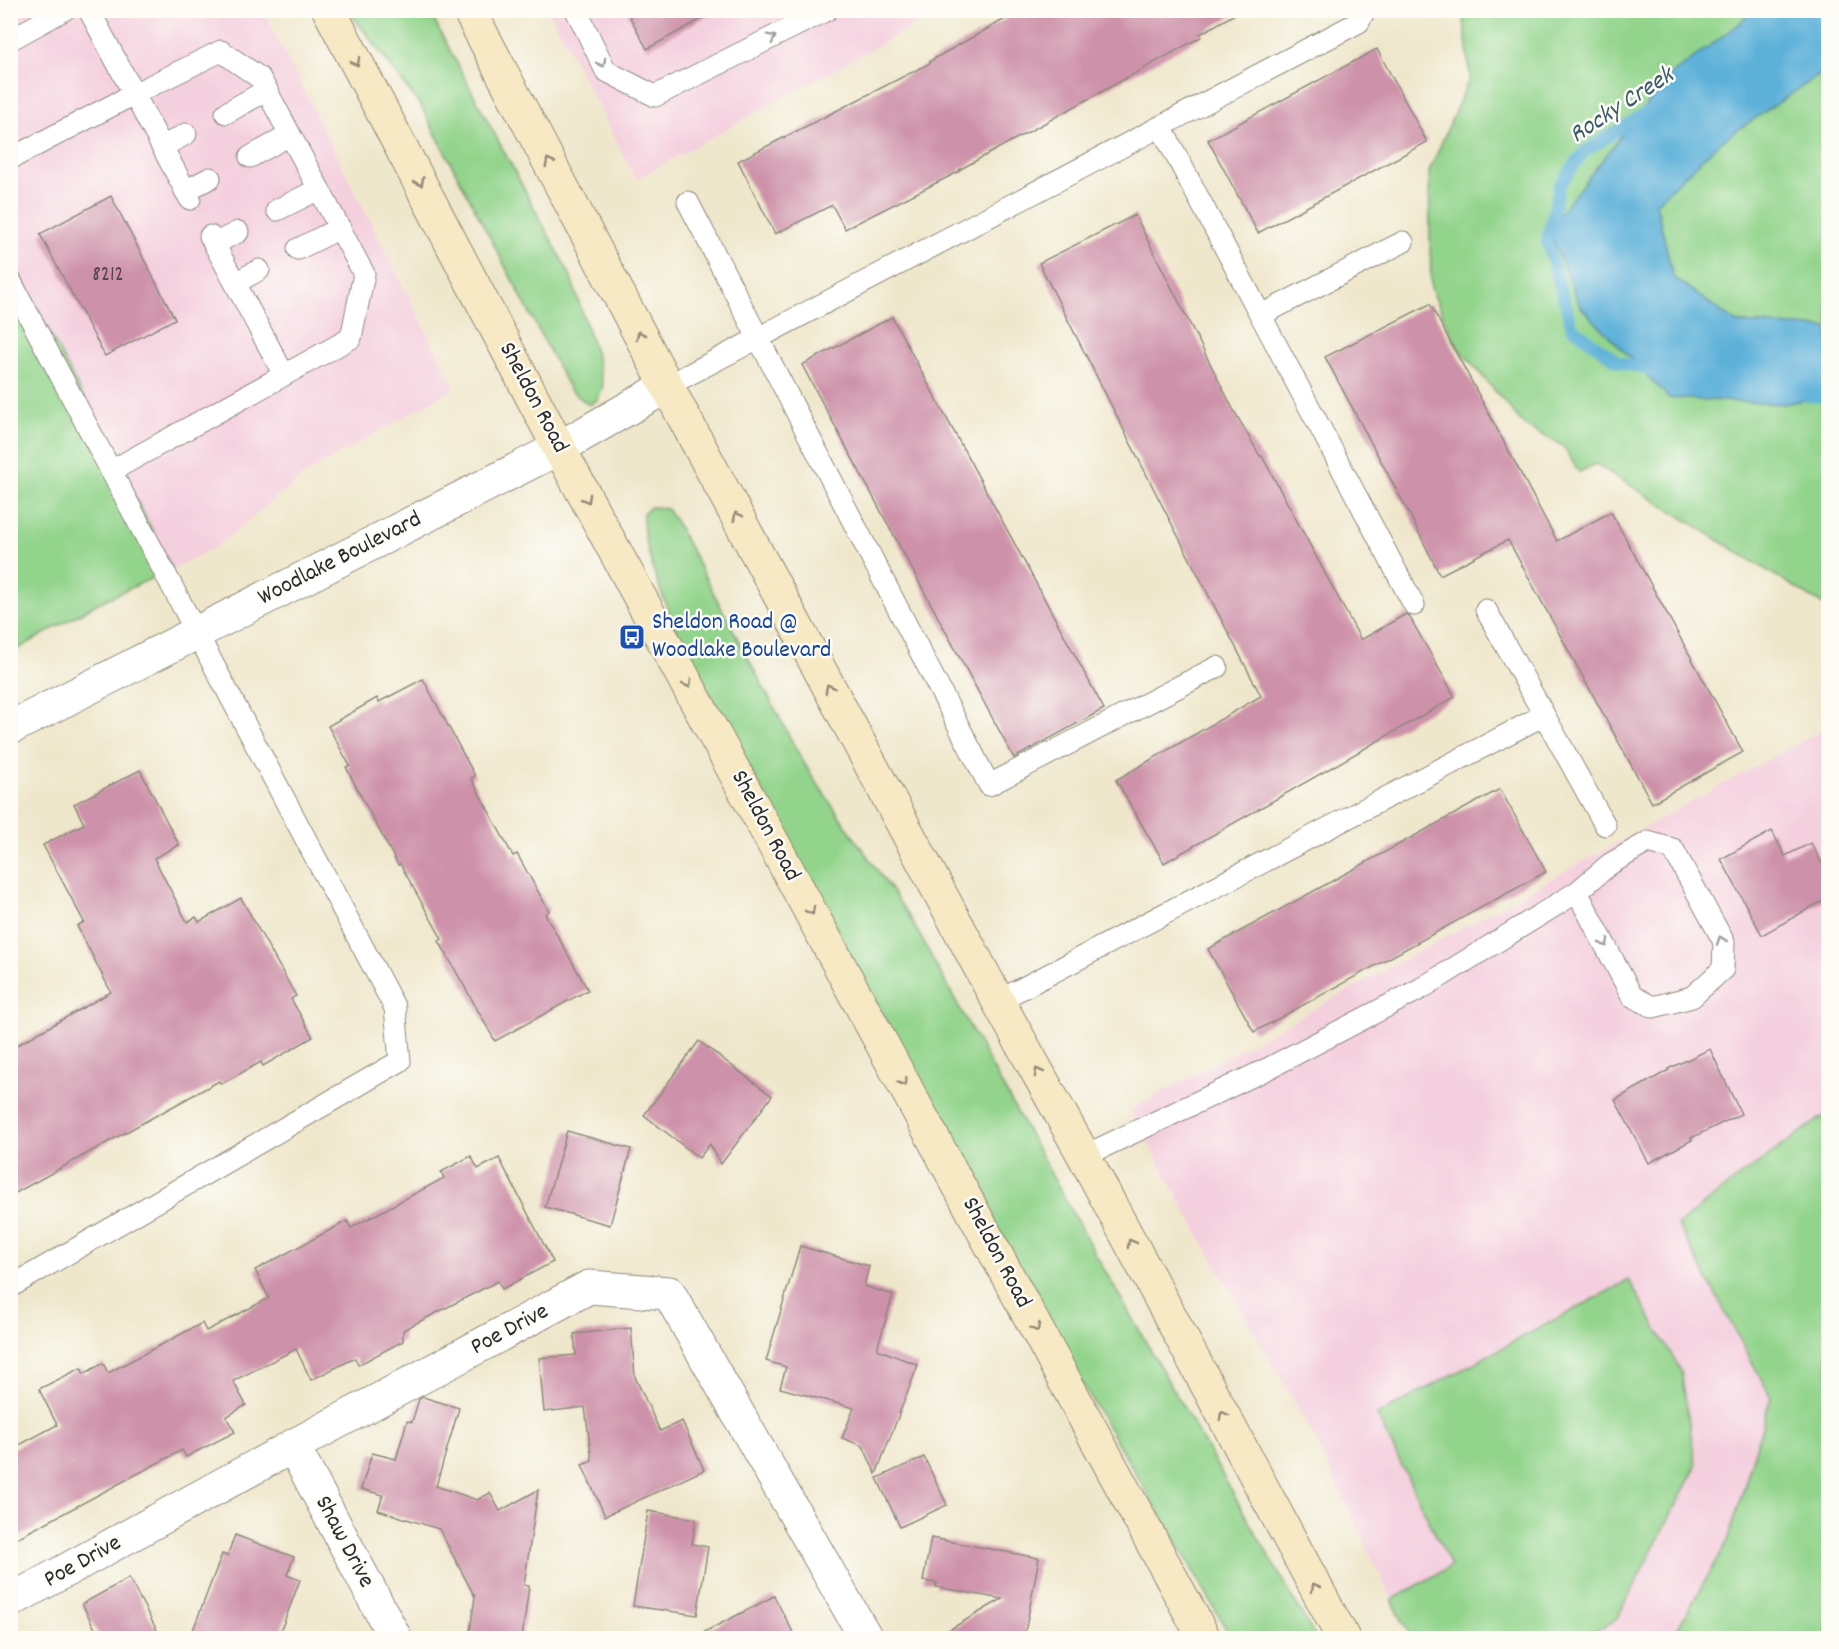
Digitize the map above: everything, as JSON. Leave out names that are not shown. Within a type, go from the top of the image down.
[{"type":"main road","name":"Sheldon Road","points":[[329,10],[559,448],[1204,1638]]},
{"type":"main road","points":[[469,10],[667,386],[1343,1638]]},
{"type":"street","name":"Woodlake Boulevard","points":[[10,728],[559,448],[667,386]]},
{"type":"street","name":"Poe Drive","points":[[10,1601],[589,1287],[669,1293],[866,1638]]},
{"type":"street","name":"Shaw Drive","points":[[293,1446],[395,1638]]},
{"type":"lane","points":[[10,40],[64,10]]},
{"type":"lane","points":[[89,10],[188,195],[210,178]]},
{"type":"lane","points":[[576,10],[606,71],[655,96],[826,10]]},
{"type":"lane","points":[[667,386],[1359,22],[1365,10]]},
{"type":"lane","points":[[10,159],[221,51],[260,78],[364,274],[351,338],[111,471]]},
{"type":"lane","points":[[226,113],[267,90]]},
{"type":"lane","points":[[1161,127],[1414,605]]},
{"type":"lane","points":[[162,147],[186,134]]},
{"type":"lane","points":[[250,157],[290,135]]},
{"type":"lane","points":[[277,210],[319,189]]},
{"type":"lane","points":[[688,202],[989,785],[1217,667]]},
{"type":"lane","points":[[298,249],[339,228]]},
{"type":"lane","points":[[238,232],[212,240],[284,375]]},
{"type":"lane","points":[[1261,315],[1403,242]]},
{"type":"lane","points":[[235,283],[259,270]]},
{"type":"lane","points":[[10,280],[396,1008],[400,1061],[10,1287]]},
{"type":"lane","points":[[1486,610],[1605,825]]},
{"type":"lane","points":[[998,1001],[1544,715]]},
{"type":"lane","points":[[1084,1156],[1267,1069],[1422,988],[1577,892],[1610,864],[1648,842],[1673,849],[1724,942],[1724,969],[1692,997],[1653,1007],[1632,996],[1577,892]]},
{"type":"shaded area","points":[[11,11],[263,11],[455,388],[308,472],[216,547],[172,569],[11,256]]},
{"type":"shaded area","points":[[549,11],[940,11],[636,179]]},
{"type":"shaded area","points":[[1828,727],[1828,1113],[1741,1175],[1678,1225],[1771,1397],[1728,1541],[1672,1638],[1582,1638],[1616,1620],[1629,1280],[1377,1415],[1451,1566],[1392,1600],[1313,1435],[1130,1110]]},
{"type":"green space","points":[[349,11],[429,11],[570,275],[597,358],[603,388],[597,400],[589,405],[570,390],[421,106]]},
{"type":"green space","points":[[1463,11],[1751,11],[1548,229],[1784,404],[1828,395],[1828,608],[1596,464],[1579,472],[1563,446],[1525,426],[1456,345],[1431,288],[1429,172],[1470,77]]},
{"type":"green space","points":[[1828,69],[1828,328],[1737,323],[1673,277],[1656,203],[1720,142]]},
{"type":"green space","points":[[10,256],[172,569],[100,602],[11,653]]},
{"type":"green space","points":[[651,507],[666,508],[676,522],[802,760],[910,918],[1093,1250],[1316,1638],[1231,1638],[1078,1377],[680,639],[656,578],[646,544],[643,513]]},
{"type":"green space","points":[[1828,1113],[1828,1638],[1672,1638],[1728,1541],[1771,1397],[1678,1225],[1741,1175]]},
{"type":"green space","points":[[1629,1280],[1681,1371],[1696,1466],[1616,1620],[1582,1638],[1411,1638],[1392,1600],[1451,1566],[1377,1415]]},
{"type":"water","points":[[1751,11],[1828,11],[1828,69],[1720,142],[1656,203],[1673,277],[1737,323],[1828,328],[1828,395],[1784,404],[1669,398],[1580,306],[1548,228],[1669,76],[1739,24]]},
{"type":"building","points":[[626,10],[718,10],[647,49]]},
{"type":"building","points":[[1021,10],[1242,10],[1200,34],[1201,37],[960,171],[845,229],[832,205],[775,234],[738,161],[930,63]]},
{"type":"building","points":[[1377,49],[1427,142],[1258,233],[1208,140]]},
{"type":"building","points":[[111,196],[175,319],[105,356],[40,234]]},
{"type":"building","points":[[1135,215],[1233,409],[1262,456],[1361,640],[1406,614],[1455,697],[1164,863],[1116,780],[1261,696],[1039,263]]},
{"type":"building","points":[[1430,304],[1557,541],[1611,512],[1743,752],[1652,803],[1508,540],[1440,575],[1325,357]]},
{"type":"building","points":[[892,317],[1104,709],[1014,758],[802,365]]},
{"type":"building","points":[[423,679],[475,776],[471,778],[513,856],[517,854],[549,911],[545,914],[588,990],[495,1041],[439,941],[442,939],[363,800],[346,767],[350,766],[328,726],[377,698],[379,702]]},
{"type":"building","points":[[140,770],[179,845],[154,858],[187,922],[196,917],[199,922],[241,898],[296,996],[291,999],[313,1037],[263,1066],[261,1062],[221,1084],[219,1081],[10,1196],[10,1049],[111,992],[77,926],[84,922],[43,845],[84,824],[74,804]]},
{"type":"building","points":[[1500,789],[1546,872],[1254,1032],[1208,949]]},
{"type":"building","points":[[1772,831],[1785,856],[1811,843],[1828,875],[1828,898],[1762,935],[1721,859]]},
{"type":"building","points":[[699,1041],[772,1096],[721,1164],[710,1144],[699,1158],[644,1115]]},
{"type":"building","points":[[1710,1049],[1741,1114],[1691,1138],[1692,1140],[1649,1163],[1615,1100],[1668,1069]]},
{"type":"building","points":[[567,1131],[631,1149],[610,1225],[545,1207]]},
{"type":"building","points":[[471,1156],[478,1169],[499,1158],[553,1262],[502,1289],[498,1281],[403,1330],[403,1341],[358,1365],[355,1358],[311,1380],[296,1349],[233,1381],[246,1405],[226,1417],[235,1432],[186,1457],[182,1450],[10,1542],[10,1450],[57,1425],[39,1389],[81,1368],[84,1374],[103,1363],[108,1373],[202,1323],[206,1331],[269,1298],[255,1270],[347,1221],[351,1228],[444,1178],[441,1172]]},
{"type":"building","points":[[800,1246],[869,1266],[864,1286],[893,1295],[877,1349],[918,1365],[876,1474],[863,1446],[842,1438],[854,1408],[780,1388],[786,1367],[766,1361]]},
{"type":"building","points":[[631,1328],[635,1377],[660,1431],[682,1421],[704,1470],[605,1516],[582,1465],[592,1461],[585,1407],[544,1412],[539,1358],[576,1355],[574,1334]]},
{"type":"building","points":[[423,1397],[459,1408],[436,1486],[477,1500],[490,1493],[500,1511],[538,1490],[524,1585],[529,1586],[522,1638],[469,1638],[475,1597],[439,1529],[378,1510],[383,1495],[361,1489],[372,1453],[396,1459],[407,1421],[412,1422],[419,1399]]},
{"type":"building","points":[[924,1457],[947,1505],[900,1527],[877,1478]]},
{"type":"building","points":[[648,1511],[696,1519],[692,1544],[708,1547],[697,1615],[633,1606]]},
{"type":"building","points":[[235,1535],[294,1557],[287,1575],[300,1580],[278,1638],[190,1638],[222,1554],[227,1556]]},
{"type":"building","points":[[931,1538],[1039,1558],[1024,1638],[935,1638],[1002,1599],[936,1587],[937,1583],[923,1581]]},
{"type":"building","points":[[129,1578],[161,1638],[100,1638],[82,1604]]},
{"type":"building","points":[[774,1596],[796,1638],[693,1638]]},
{"type":"waterway","name":"Rocky Creek","points":[[1647,112],[1584,152],[1559,186],[1547,242],[1572,327],[1618,362],[1654,371]]},
{"type":"waterway","name":"Rocky Creek","points":[[1807,396],[1828,397]]},
{"type":"place","name":"Sheldon Road @ Woodlake Boulevard","points":[[632,637]]}]
